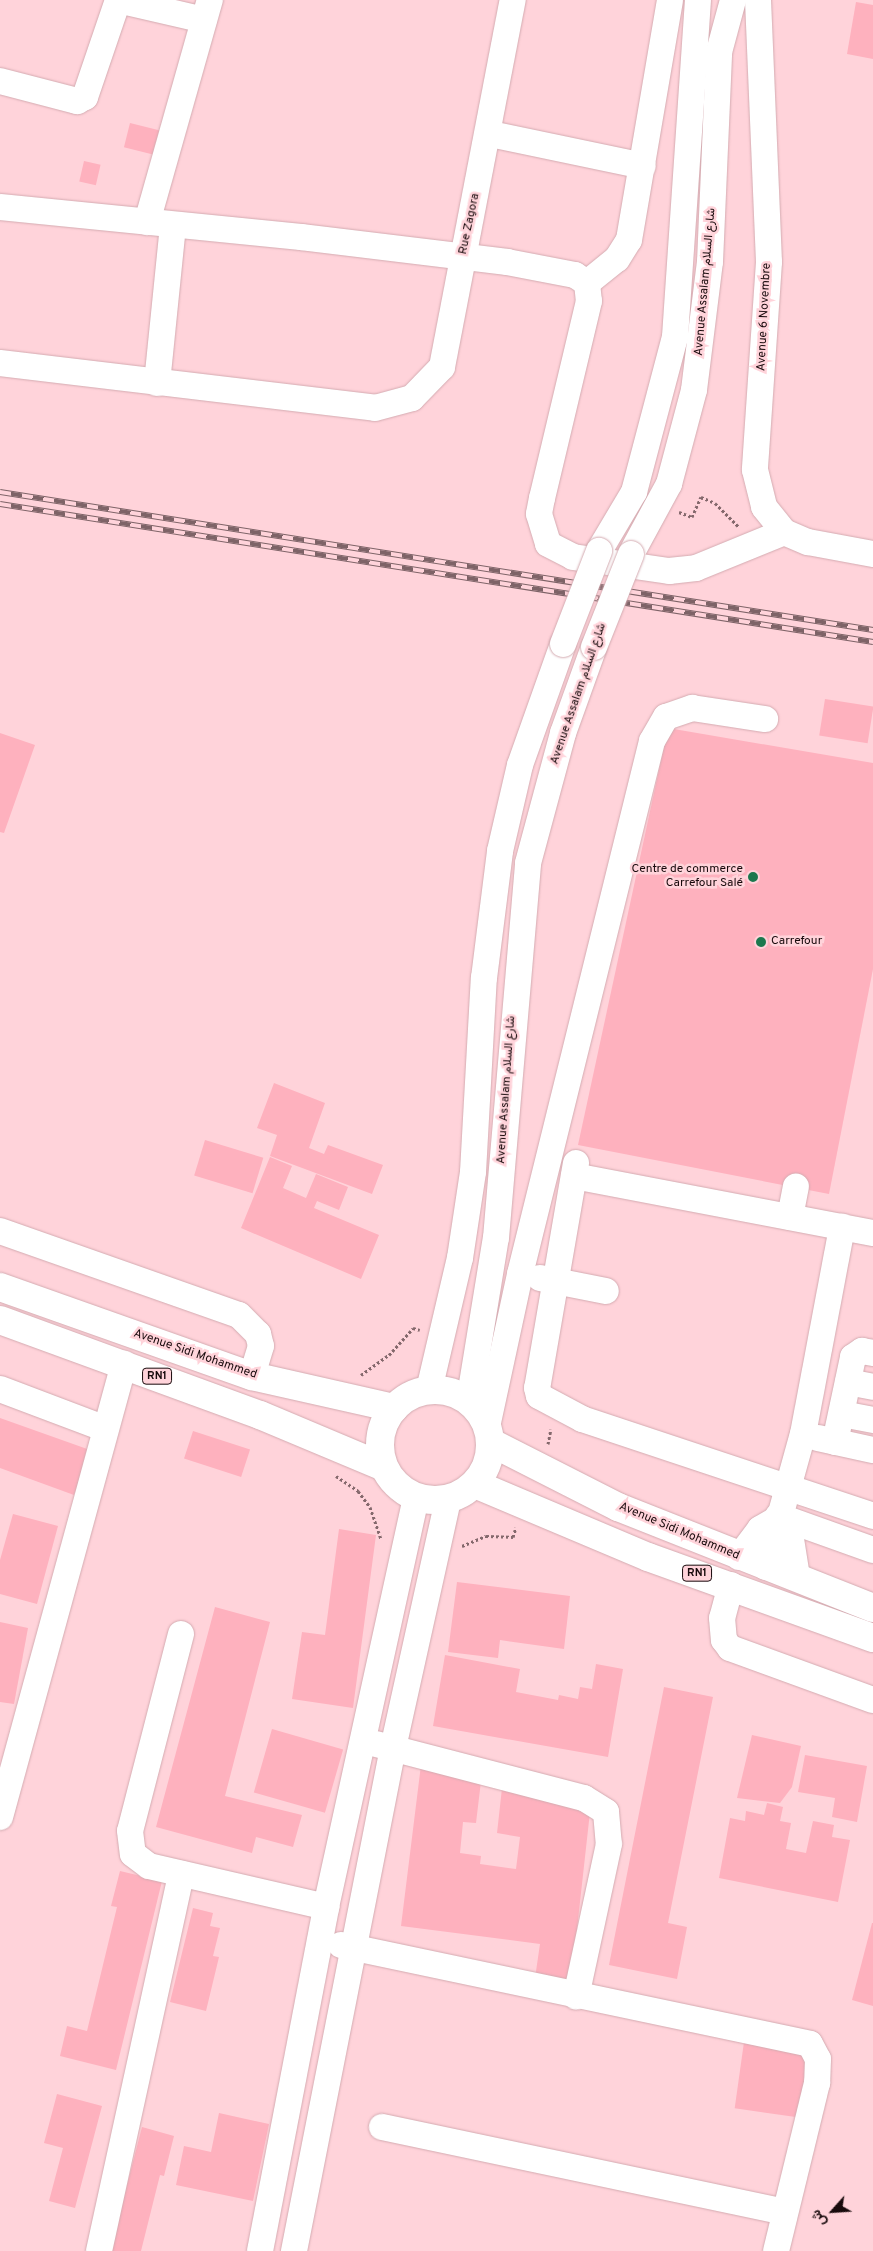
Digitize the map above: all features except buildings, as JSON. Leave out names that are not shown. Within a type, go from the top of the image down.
[{"type":"main road","name":"Avenue Sidi Mohammed","points":[[0,1286],[252,1376],[394,1408]]},
{"type":"main road","name":"RN1","points":[[0,1320],[124,1364],[384,1467]]},
{"type":"main road","name":"RN1","points":[[429,1390],[447,1391],[469,1402],[489,1434]]},
{"type":"main road","points":[[429,1390],[412,1394],[394,1408],[380,1436],[384,1467],[399,1488],[416,1497],[448,1499],[474,1484],[487,1464],[489,1434]]},
{"type":"main road","name":"Avenue Sidi Mohammed","points":[[489,1434],[618,1507],[739,1557],[873,1608]]},
{"type":"main road","name":"RN1","points":[[474,1484],[523,1505],[873,1638]]},
{"type":"street","points":[[0,81],[77,100],[85,97],[118,0],[207,10],[147,222]]},
{"type":"street","name":"Rue Zagora","points":[[157,383],[375,408],[412,398],[442,367],[463,256],[490,134],[514,0]]},
{"type":"street","points":[[587,283],[623,252],[638,204],[670,0]]},
{"type":"street","name":"Avenue Assalam شارع السلام","points":[[429,1390],[442,1338],[473,1172],[484,978],[500,851],[520,765],[563,644],[599,551],[634,492],[676,337],[698,0]]},
{"type":"street","name":"Avenue Assalam شارع السلام","points":[[469,1402],[496,1238],[525,878],[560,742],[594,646],[631,554],[658,505],[686,430],[704,334],[719,52],[733,0]]},
{"type":"street","name":"Avenue 6 Novembre","points":[[758,0],[768,262],[753,453],[764,507],[784,532],[808,542],[873,554]]},
{"type":"street","points":[[725,27],[734,16],[746,10],[754,14],[760,28]]},
{"type":"street","points":[[490,134],[643,166]]},
{"type":"street","points":[[0,207],[463,256],[575,275],[587,283],[589,301],[539,514],[545,540],[573,557],[650,572],[696,568],[784,532]]},
{"type":"street","points":[[0,363],[157,383],[173,226]]},
{"type":"street","points":[[489,1434],[520,1274],[652,740],[666,717],[692,708],[765,719]]},
{"type":"street","points":[[873,1233],[790,1217],[575,1170],[537,1388],[544,1401],[582,1419],[790,1486],[873,1516]]},
{"type":"street","points":[[790,1217],[796,1187]]},
{"type":"street","points":[[766,1567],[777,1517],[790,1486],[803,1434],[842,1227]]},
{"type":"street","points":[[0,1231],[239,1315],[258,1334],[261,1346],[252,1376]]},
{"type":"street","points":[[520,1274],[606,1291]]},
{"type":"street","points":[[835,1442],[853,1357],[862,1351],[873,1353]]},
{"type":"street","points":[[0,1817],[10,1732],[124,1364]]},
{"type":"street","points":[[848,1382],[873,1387]]},
{"type":"street","points":[[0,1389],[103,1428]]},
{"type":"street","points":[[842,1414],[872,1420]]},
{"type":"street","points":[[803,1434],[873,1450]]},
{"type":"street","points":[[260,2251],[326,1908],[365,1742],[416,1497]]},
{"type":"street","points":[[294,2251],[357,1950],[393,1748],[448,1499]]},
{"type":"street","points":[[739,1557],[760,1529],[777,1517]]},
{"type":"street","points":[[777,1517],[873,1550]]},
{"type":"street","points":[[777,1517],[791,1539],[798,1578]]},
{"type":"street","points":[[731,1585],[722,1618],[724,1640],[730,1648],[873,1700]]},
{"type":"street","points":[[181,1634],[130,1831],[137,1860],[181,1874],[326,1908]]},
{"type":"street","points":[[365,1742],[584,1798],[606,1812],[608,1844],[576,1996]]},
{"type":"street","points":[[99,2251],[181,1874]]},
{"type":"street","points":[[321,1939],[357,1950],[576,1996],[778,2034],[813,2048],[818,2059],[817,2083],[776,2251]]},
{"type":"street","points":[[382,2127],[784,2212]]},
{"type":"path","points":[[658,505],[692,517],[701,497],[715,504],[756,544]]},
{"type":"path","points":[[354,1378],[379,1364],[413,1328],[442,1338]]},
{"type":"path","points":[[331,1474],[346,1480],[370,1507],[381,1546]]},
{"type":"path","points":[[458,1548],[486,1536],[513,1537],[523,1505]]},
{"type":"railway","points":[[0,492],[873,630]]},
{"type":"railway","points":[[0,504],[873,642]]},
{"type":"place","name":"Centre de commerce Carrefour Salé","points":[[753,877]]},
{"type":"place","name":"Carrefour","points":[[761,942]]}]
